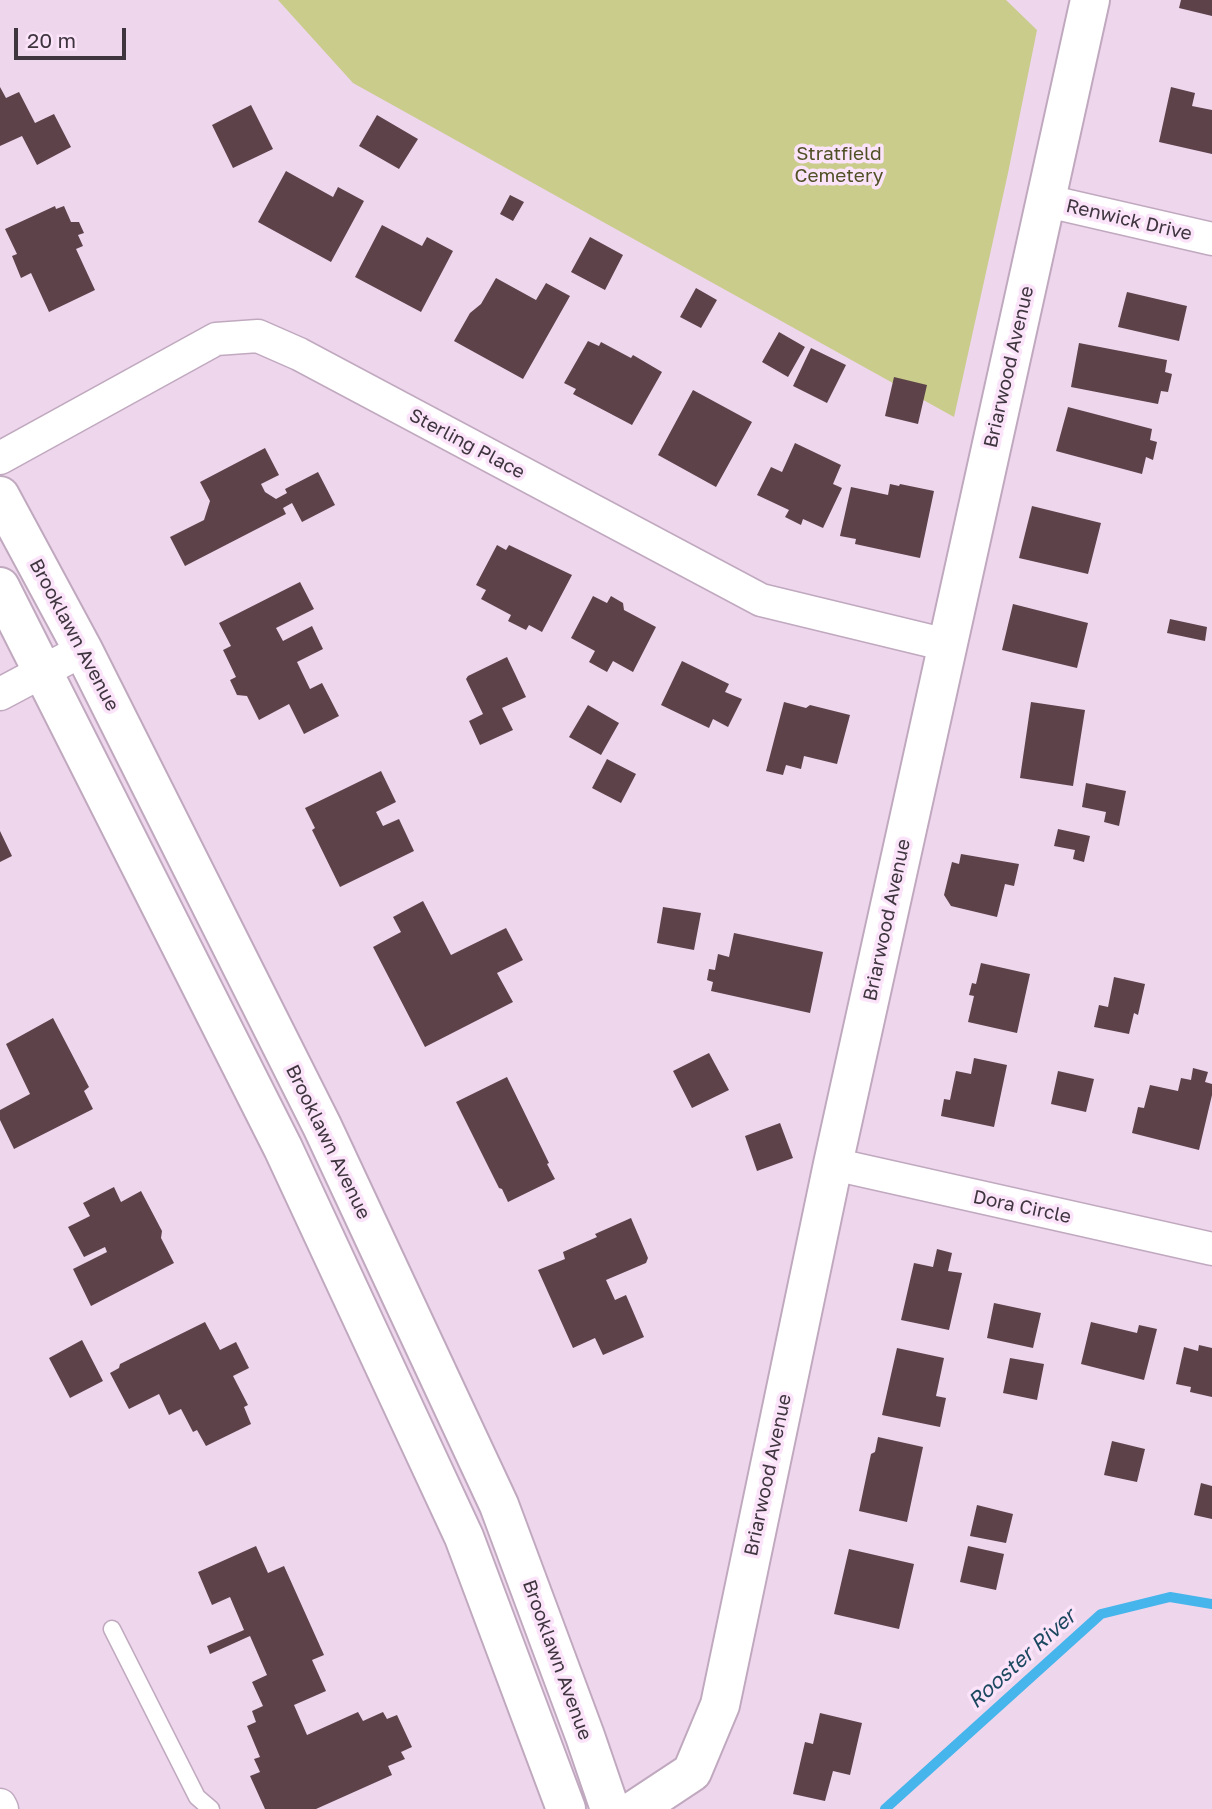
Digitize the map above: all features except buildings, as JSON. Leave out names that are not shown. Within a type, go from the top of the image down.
[{"type":"main road","name":"Briarwood Avenue","points":[[636,1809],[692,1772],[720,1705],[833,1164],[1090,0]]},
{"type":"main road","name":"Brooklawn Avenue","points":[[0,496],[83,650],[322,1126],[499,1505],[610,1809]]},
{"type":"main road","points":[[0,587],[283,1148],[464,1537],[566,1809]]},
{"type":"street","name":"Renwick Drive","points":[[1047,201],[1212,239]]},
{"type":"street","name":"Sterling Place","points":[[0,458],[215,339],[258,336],[299,354],[761,600],[947,645]]},
{"type":"street","points":[[0,694],[83,650]]},
{"type":"street","name":"Dora Circle","points":[[833,1164],[1212,1249]]},
{"type":"lane","points":[[112,1629],[197,1797],[211,1809]]},
{"type":"green space","name":"Stratfield Cemetery","points":[[278,0],[1006,0],[1037,30],[954,417],[353,83]]},
{"type":"waterway","name":"Rooster River","points":[[885,1809],[1101,1614],[1170,1597],[1212,1604]]}]
